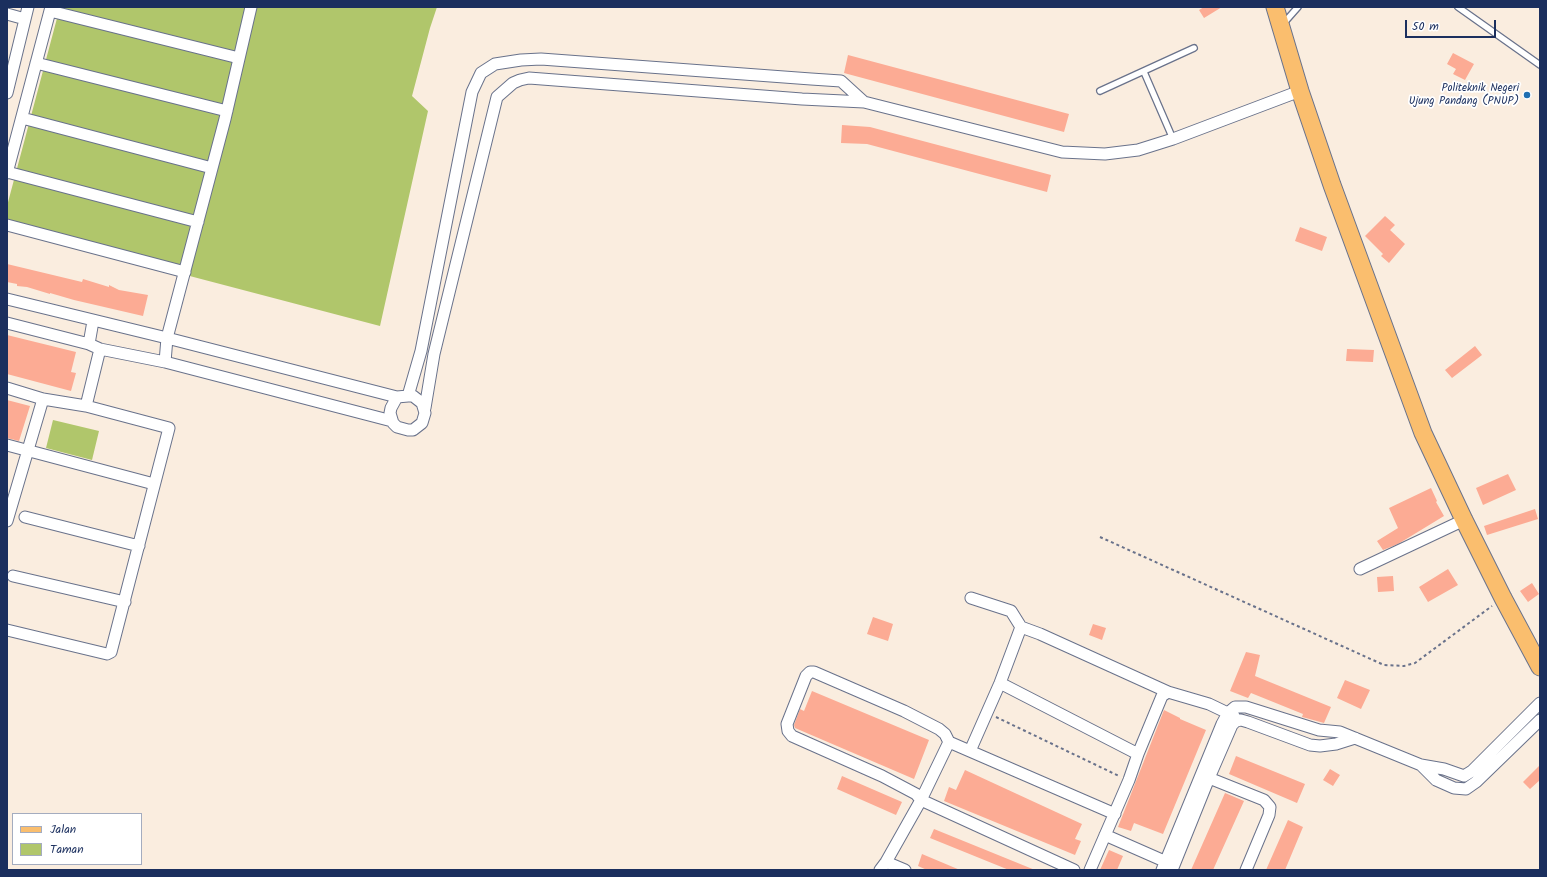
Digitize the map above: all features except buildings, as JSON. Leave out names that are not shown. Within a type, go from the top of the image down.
[{"type":"main road","points":[[1275,7],[1300,91],[1332,185],[1423,433],[1464,520],[1540,667]]},
{"type":"street","points":[[7,93],[10,72],[28,7]]},
{"type":"street","points":[[165,362],[167,338],[212,168],[251,7]]},
{"type":"street","points":[[198,222],[7,172],[51,9],[239,58]]},
{"type":"street","points":[[7,14],[25,19]]},
{"type":"street","points":[[864,102],[841,81],[541,59],[495,64],[481,73],[472,92],[421,351],[402,396],[391,408],[390,413],[392,421],[402,430],[413,430],[422,423],[424,418],[424,408],[434,354],[497,97],[513,83],[529,78],[802,99],[864,102],[1062,152],[1105,154],[1138,150],[1300,91]]},
{"type":"street","points":[[36,63],[226,111]]},
{"type":"street","points":[[22,118],[212,168]]},
{"type":"street","points":[[7,225],[185,272]]},
{"type":"street","points":[[7,300],[418,399],[424,408]]},
{"type":"street","points":[[89,344],[93,321]]},
{"type":"street","points":[[7,324],[89,344],[100,349],[165,362],[392,421]]},
{"type":"street","points":[[86,406],[100,349]]},
{"type":"street","points":[[7,388],[42,399],[86,406],[169,428],[111,652],[107,654],[7,630]]},
{"type":"street","points":[[7,521],[42,399]]},
{"type":"street","points":[[7,445],[154,484]]},
{"type":"street","points":[[25,517],[139,546]]},
{"type":"street","points":[[1360,569],[1464,520]]},
{"type":"street","points":[[14,576],[124,602]]},
{"type":"street","points":[[971,598],[1011,611],[1021,627],[1040,634],[1168,692],[1209,704],[1241,720],[1310,745],[1320,746],[1340,738]]},
{"type":"street","points":[[970,751],[1000,683],[1021,627]]},
{"type":"street","points":[[1074,870],[921,800],[916,794],[882,776],[792,736],[788,732],[787,724],[806,676],[810,672],[814,672],[904,711],[939,729],[945,734],[949,742],[1114,814]]},
{"type":"street","points":[[1000,683],[1138,754]]},
{"type":"street","points":[[1090,870],[1129,780],[1162,696],[1168,692]]},
{"type":"street","points":[[1168,867],[1222,724],[1228,713],[1235,707],[1246,707],[1340,738],[1355,738],[1421,764],[1444,769],[1464,776],[1468,774],[1540,703]]},
{"type":"street","points":[[1168,867],[1232,725],[1236,721],[1241,720]]},
{"type":"street","points":[[1421,764],[1436,780],[1454,788],[1466,789],[1472,786],[1540,720]]},
{"type":"street","points":[[905,870],[883,866],[921,800],[949,742]]},
{"type":"street","points":[[1436,780],[1444,769]]},
{"type":"street","points":[[1209,778],[1264,800],[1270,807],[1269,815],[1246,870]]},
{"type":"street","points":[[1105,835],[1168,867]]},
{"type":"lane","points":[[1281,26],[1298,7]]},
{"type":"lane","points":[[1458,7],[1540,65]]},
{"type":"lane","points":[[1100,91],[1194,48]]},
{"type":"lane","points":[[1144,72],[1173,138]]},
{"type":"path","points":[[1100,537],[1384,665],[1404,666],[1415,663],[1503,598]]},
{"type":"path","points":[[987,713],[1129,780]]},
{"type":"green space","points":[[60,7],[437,7],[412,96],[428,111],[380,326],[7,228],[7,206]]},
{"type":"green space","points":[[53,420],[99,431],[92,460],[46,448]]},
{"type":"place","name":"Politeknik Negeri Ujung Pandang (PNUP)","points":[[1527,95]]}]
